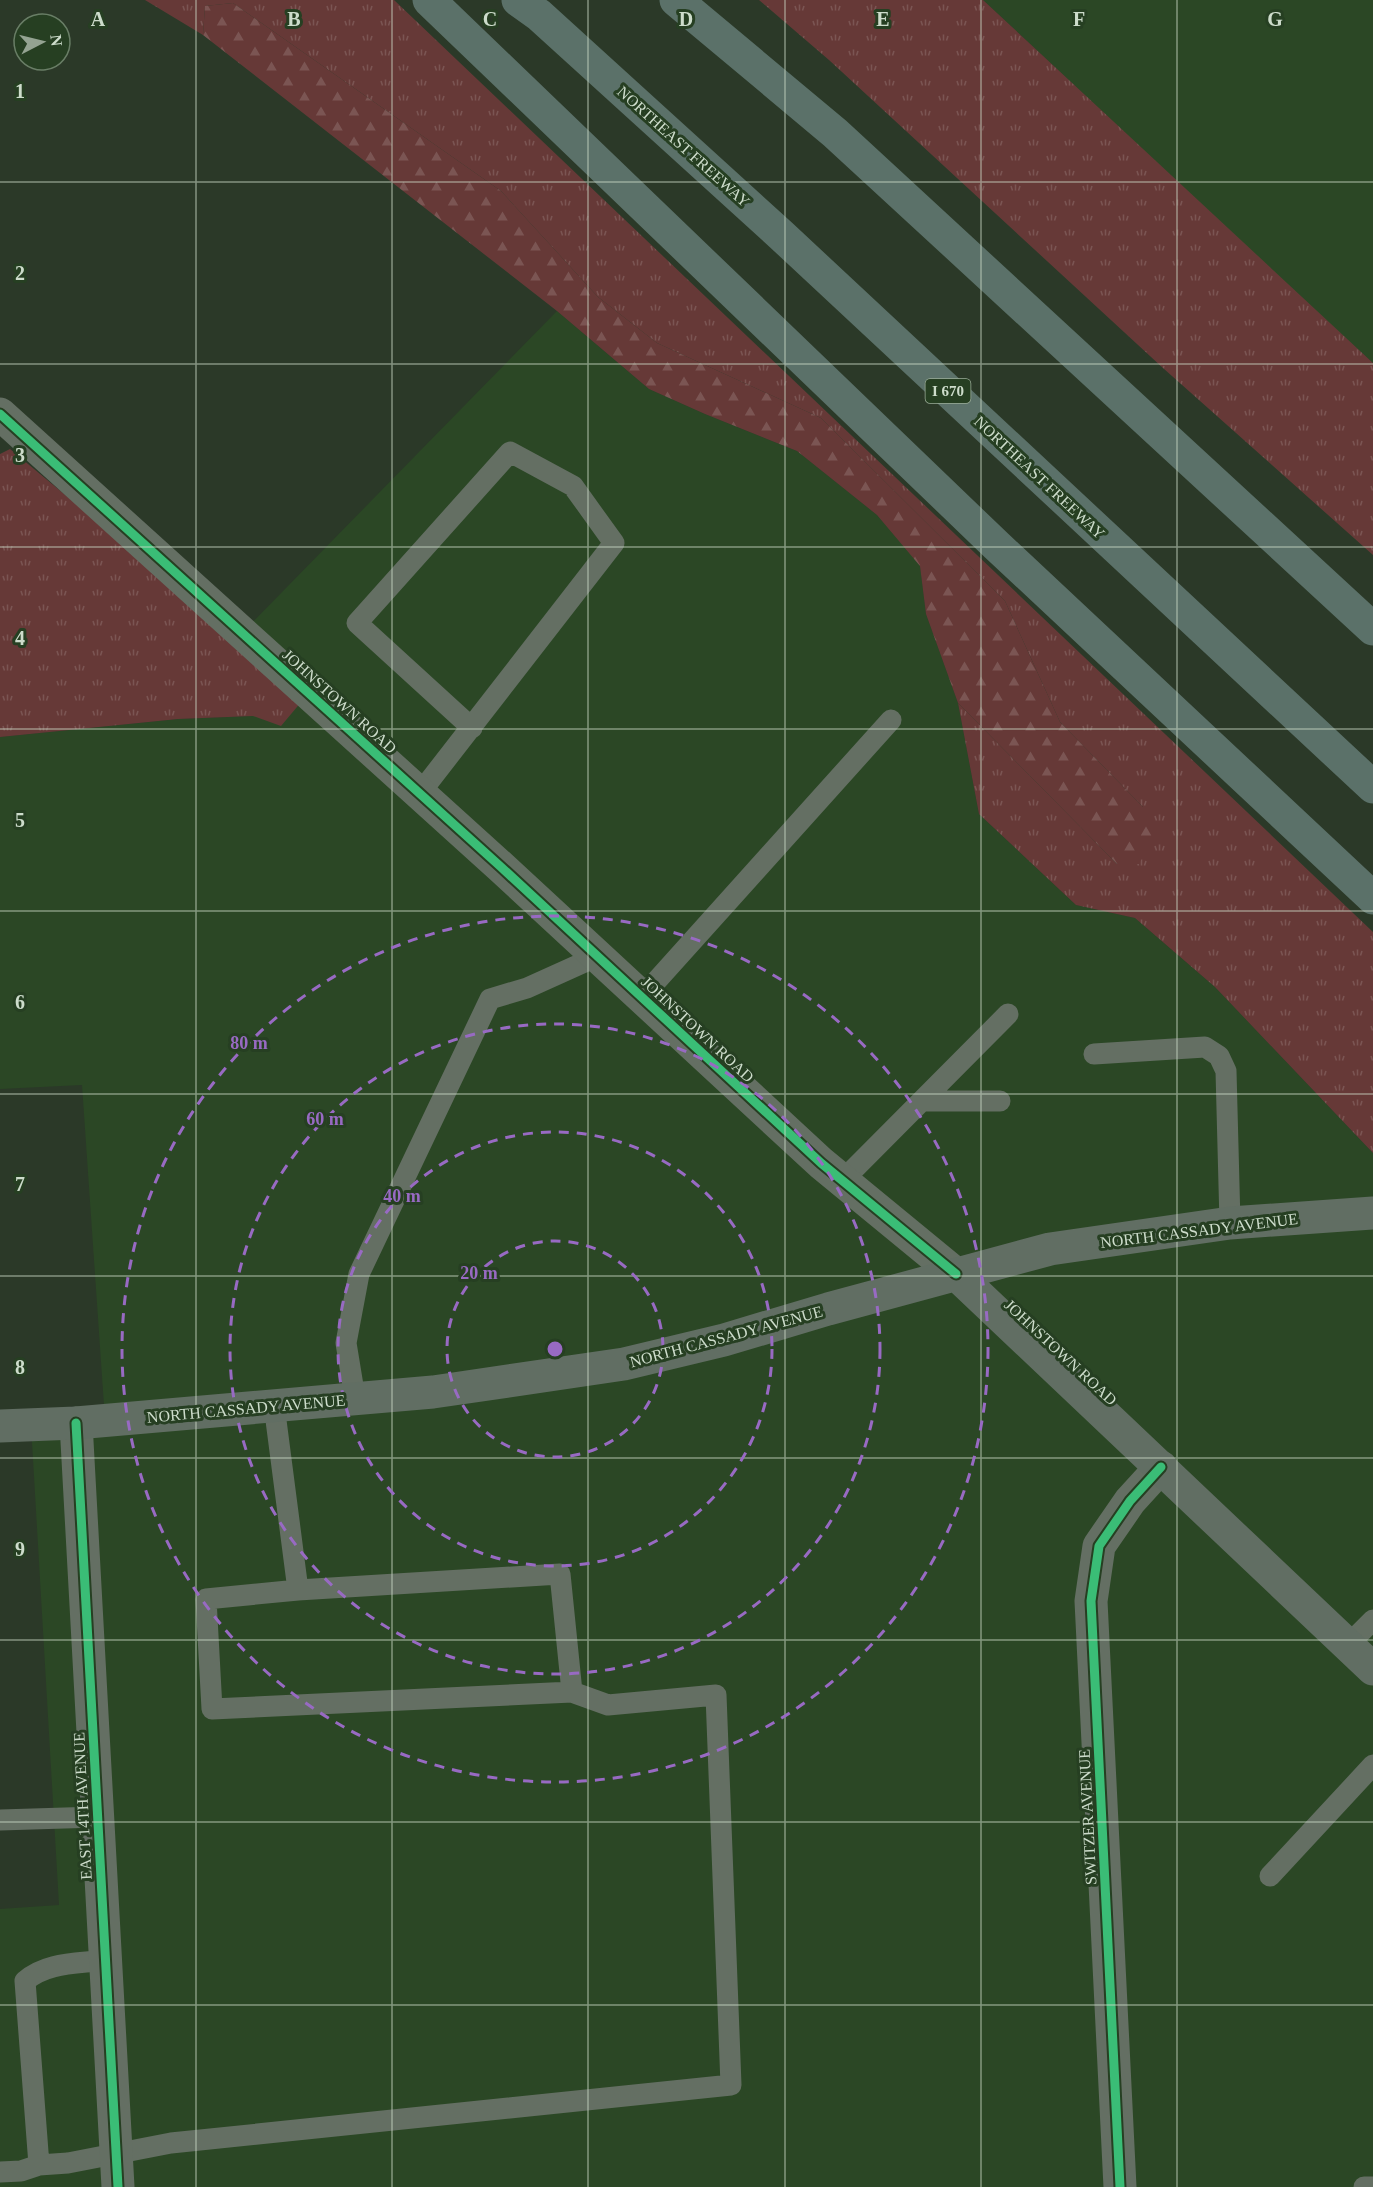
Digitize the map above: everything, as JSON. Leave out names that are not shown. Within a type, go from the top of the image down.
[{"type":"highway","points":[[429,0],[987,537],[1373,898]]},
{"type":"highway","name":"NORTHEAST FREEWAY","points":[[518,0],[539,15],[781,235],[1373,787]]},
{"type":"highway","points":[[676,0],[835,133],[1373,629]]},
{"type":"main road","name":"NORTH CASSADY AVENUE","points":[[0,1426],[76,1423],[433,1392],[624,1364],[724,1340],[828,1308],[1050,1249],[1230,1223],[1373,1213]]},
{"type":"main road","name":"JOHNSTOWN ROAD","points":[[956,1274],[1373,1669]]},
{"type":"street","name":"JOHNSTOWN ROAD","points":[[7,430],[420,793],[842,1180],[956,1274]]},
{"type":"street","name":"EAST 14TH AVENUE","points":[[76,1423],[118,2187]]},
{"type":"street","name":"SWITZER AVENUE","points":[[1120,2187],[1091,1601],[1099,1546],[1130,1501],[1161,1467]]},
{"type":"lane","points":[[420,793],[472,728],[614,543],[573,486],[510,452],[357,623],[472,728]]},
{"type":"lane","points":[[642,997],[891,720]]},
{"type":"lane","points":[[355,1398],[346,1343],[359,1274],[490,999],[527,988],[598,956]]},
{"type":"lane","points":[[842,1180],[1008,1014]]},
{"type":"lane","points":[[1094,1054],[1205,1047],[1219,1056],[1226,1071],[1230,1223]]},
{"type":"lane","points":[[923,1101],[1000,1101]]},
{"type":"lane","points":[[274,1405],[298,1590]]},
{"type":"lane","points":[[0,2172],[21,2171],[39,2165],[68,2163],[171,2143],[731,2085],[716,1695],[608,1705],[572,1692],[213,1709],[206,1599],[298,1590],[560,1574],[572,1692]]},
{"type":"lane","points":[[1348,1645],[1373,1620]]},
{"type":"lane","points":[[1270,1876],[1373,1765]]},
{"type":"lane","points":[[0,1820],[97,1816]]},
{"type":"lane","points":[[39,2165],[26,1981],[36,1972],[49,1967],[105,1960]]},
{"type":"lane","points":[[1364,2187],[1373,2187]]},
{"type":"shaded area","points":[[983,0],[1373,0],[1373,363],[1308,304]]},
{"type":"shaded area","points":[[557,311],[649,389],[797,451],[877,515],[920,565],[926,614],[958,703],[979,814],[1076,905],[1135,918],[1215,987],[1373,1153],[1373,2187],[0,2187],[0,1909],[59,1905],[31,1425],[105,1420],[82,1085],[0,1089],[0,737],[178,719],[253,716],[237,638]]},
{"type":"green space","points":[[145,0],[394,0],[1373,932],[1373,1153],[1215,987],[1135,918],[1076,905],[979,814],[958,703],[1117,864],[1143,807],[1060,722],[1005,601],[821,418],[657,343],[598,297],[501,191],[233,3],[205,6],[203,35]]},
{"type":"green space","points":[[759,0],[983,0],[1373,363],[1373,555],[1163,368],[829,60]]},
{"type":"green space","points":[[233,3],[501,191],[598,297],[657,343],[821,418],[1005,601],[1060,722],[1143,807],[1154,833],[1139,864],[1117,864],[958,703],[926,614],[920,566],[877,515],[797,451],[649,389],[557,311],[203,35],[205,6]]},
{"type":"green space","points":[[10,449],[237,638],[302,701],[281,726],[253,716],[178,719],[0,737],[0,454]]},
{"type":"cycle path","points":[[0,414],[501,867],[821,1163],[956,1274]]},
{"type":"cycle path","points":[[76,1423],[118,2187]]},
{"type":"cycle path","points":[[1120,2187],[1091,1601],[1099,1546],[1130,1501],[1161,1467]]}]
